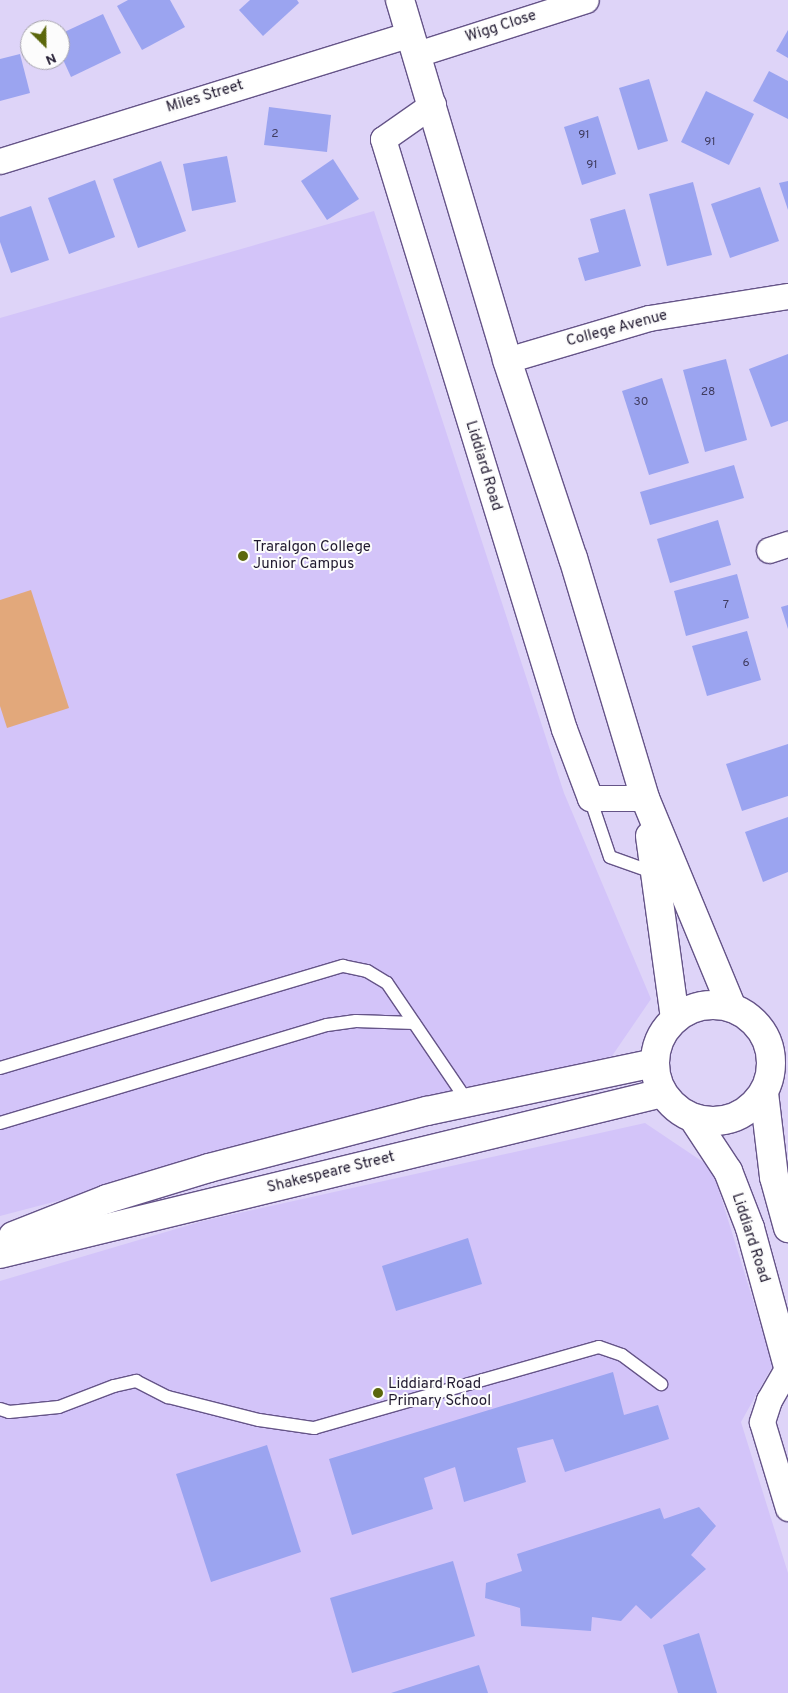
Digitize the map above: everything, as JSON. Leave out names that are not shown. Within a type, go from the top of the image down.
[{"type":"street","points":[[400,0],[433,104],[507,360],[572,558],[645,798],[732,1008]]},
{"type":"street","name":"Wigg Close","points":[[414,44],[586,0]]},
{"type":"street","name":"Miles Street","points":[[0,160],[414,44]]},
{"type":"street","name":"Liddiard Road","points":[[433,104],[383,139],[564,729],[590,798]]},
{"type":"street","name":"College Avenue","points":[[507,360],[649,318],[788,296]]},
{"type":"street","points":[[590,798],[645,798]]},
{"type":"street","points":[[645,798],[675,1018]]},
{"type":"street","points":[[696,1008],[732,1008],[750,1017],[763,1032],[780,1057],[764,1092],[750,1108],[730,1119],[710,1122],[692,1118],[675,1108],[662,1093],[654,1063],[662,1034],[675,1018],[696,1008]]},
{"type":"street","points":[[0,1242],[107,1199],[209,1168],[468,1102],[654,1063]]},
{"type":"street","points":[[764,1092],[772,1168],[788,1228]]},
{"type":"street","name":"Shakespeare Street","points":[[0,1254],[662,1093]]},
{"type":"street","name":"Liddiard Road","points":[[692,1118],[728,1171],[750,1228],[788,1367],[769,1400],[762,1422],[788,1508]]},
{"type":"lane","points":[[590,798],[610,857],[655,873],[682,887]]},
{"type":"lane","points":[[0,1068],[343,966],[367,971],[382,980],[468,1102]]},
{"type":"lane","points":[[0,1123],[327,1025],[356,1021],[414,1023]]},
{"type":"lane","points":[[0,1408],[9,1412],[59,1407],[114,1386],[136,1381],[168,1397],[259,1420],[314,1428],[376,1414],[599,1348],[622,1356],[661,1384]]},
{"type":"shaded area","name":"Traralgon College Junior Campus","points":[[374,211],[564,793],[651,999],[612,1056],[0,1216],[0,318]]},
{"type":"shaded area","points":[[31,590],[69,708],[7,728],[0,706],[0,600]]},
{"type":"shaded area","name":"Liddiard Road Primary School","points":[[645,1123],[712,1168],[773,1365],[741,1422],[788,1573],[788,1693],[0,1693],[0,1281],[203,1221]]},
{"type":"building","points":[[128,0],[170,0],[185,27],[142,50],[117,6]]},
{"type":"building","points":[[250,0],[297,0],[299,3],[263,36],[239,10]]},
{"type":"building","points":[[103,14],[121,53],[71,77],[68,70],[70,70],[70,29]]},
{"type":"building","points":[[788,30],[788,58],[776,51]]},
{"type":"building","points":[[20,54],[20,70],[24,70],[30,93],[0,101],[0,59]]},
{"type":"building","points":[[769,71],[788,81],[788,119],[753,101]]},
{"type":"building","points":[[649,79],[668,141],[638,150],[619,88]]},
{"type":"building","points":[[706,91],[754,114],[729,165],[681,142]]},
{"type":"building","points":[[269,107],[331,115],[327,152],[264,145]]},
{"type":"building","points":[[598,116],[616,174],[582,185],[564,127]]},
{"type":"building","points":[[227,156],[236,202],[192,211],[183,164]]},
{"type":"building","points":[[333,159],[359,199],[327,220],[301,181]]},
{"type":"building","points":[[161,161],[186,231],[138,248],[113,179]]},
{"type":"building","points":[[95,180],[115,237],[69,254],[48,198]]},
{"type":"building","points":[[788,181],[788,210],[779,183]]},
{"type":"building","points":[[693,182],[712,255],[667,266],[649,194]]},
{"type":"building","points":[[760,187],[779,241],[730,258],[711,204]]},
{"type":"building","points":[[31,206],[49,260],[11,273],[0,242],[0,217]]},
{"type":"building","points":[[625,209],[641,266],[585,281],[578,258],[599,252],[590,219]]},
{"type":"building","points":[[788,354],[788,421],[771,427],[749,369]]},
{"type":"building","points":[[726,359],[747,440],[705,452],[683,370]]},
{"type":"building","points":[[662,378],[689,463],[649,475],[622,391]]},
{"type":"building","points":[[734,465],[744,498],[650,525],[640,492]]},
{"type":"building","points":[[718,520],[731,565],[670,583],[657,539]]},
{"type":"building","points":[[737,574],[749,618],[686,636],[674,591]]},
{"type":"building","points":[[788,605],[788,629],[781,607]]},
{"type":"building","points":[[747,631],[761,680],[707,696],[692,646]]},
{"type":"building","points":[[788,744],[788,796],[742,811],[726,764]]},
{"type":"building","points":[[788,817],[788,872],[763,882],[745,832]]},
{"type":"building","points":[[468,1238],[482,1284],[396,1311],[382,1266]]},
{"type":"building","points":[[613,1372],[624,1415],[658,1405],[669,1439],[565,1472],[553,1439],[517,1448],[526,1482],[464,1502],[455,1467],[424,1478],[433,1509],[352,1535],[329,1459]]},
{"type":"building","points":[[267,1445],[301,1552],[211,1582],[176,1474]]},
{"type":"building","points":[[699,1507],[716,1526],[691,1555],[706,1569],[651,1619],[636,1605],[621,1621],[592,1617],[591,1631],[521,1626],[520,1608],[485,1598],[486,1583],[522,1571],[517,1554],[660,1508],[664,1519]]},
{"type":"building","points":[[453,1561],[475,1636],[352,1673],[330,1598]]},
{"type":"building","points":[[699,1633],[717,1693],[678,1693],[663,1645]]},
{"type":"building","points":[[479,1665],[488,1693],[391,1693]]},
{"type":"place","name":"Traralgon College Junior Campus","points":[[243,556]]},
{"type":"place","name":"Liddiard Road Primary School","points":[[378,1393]]}]
